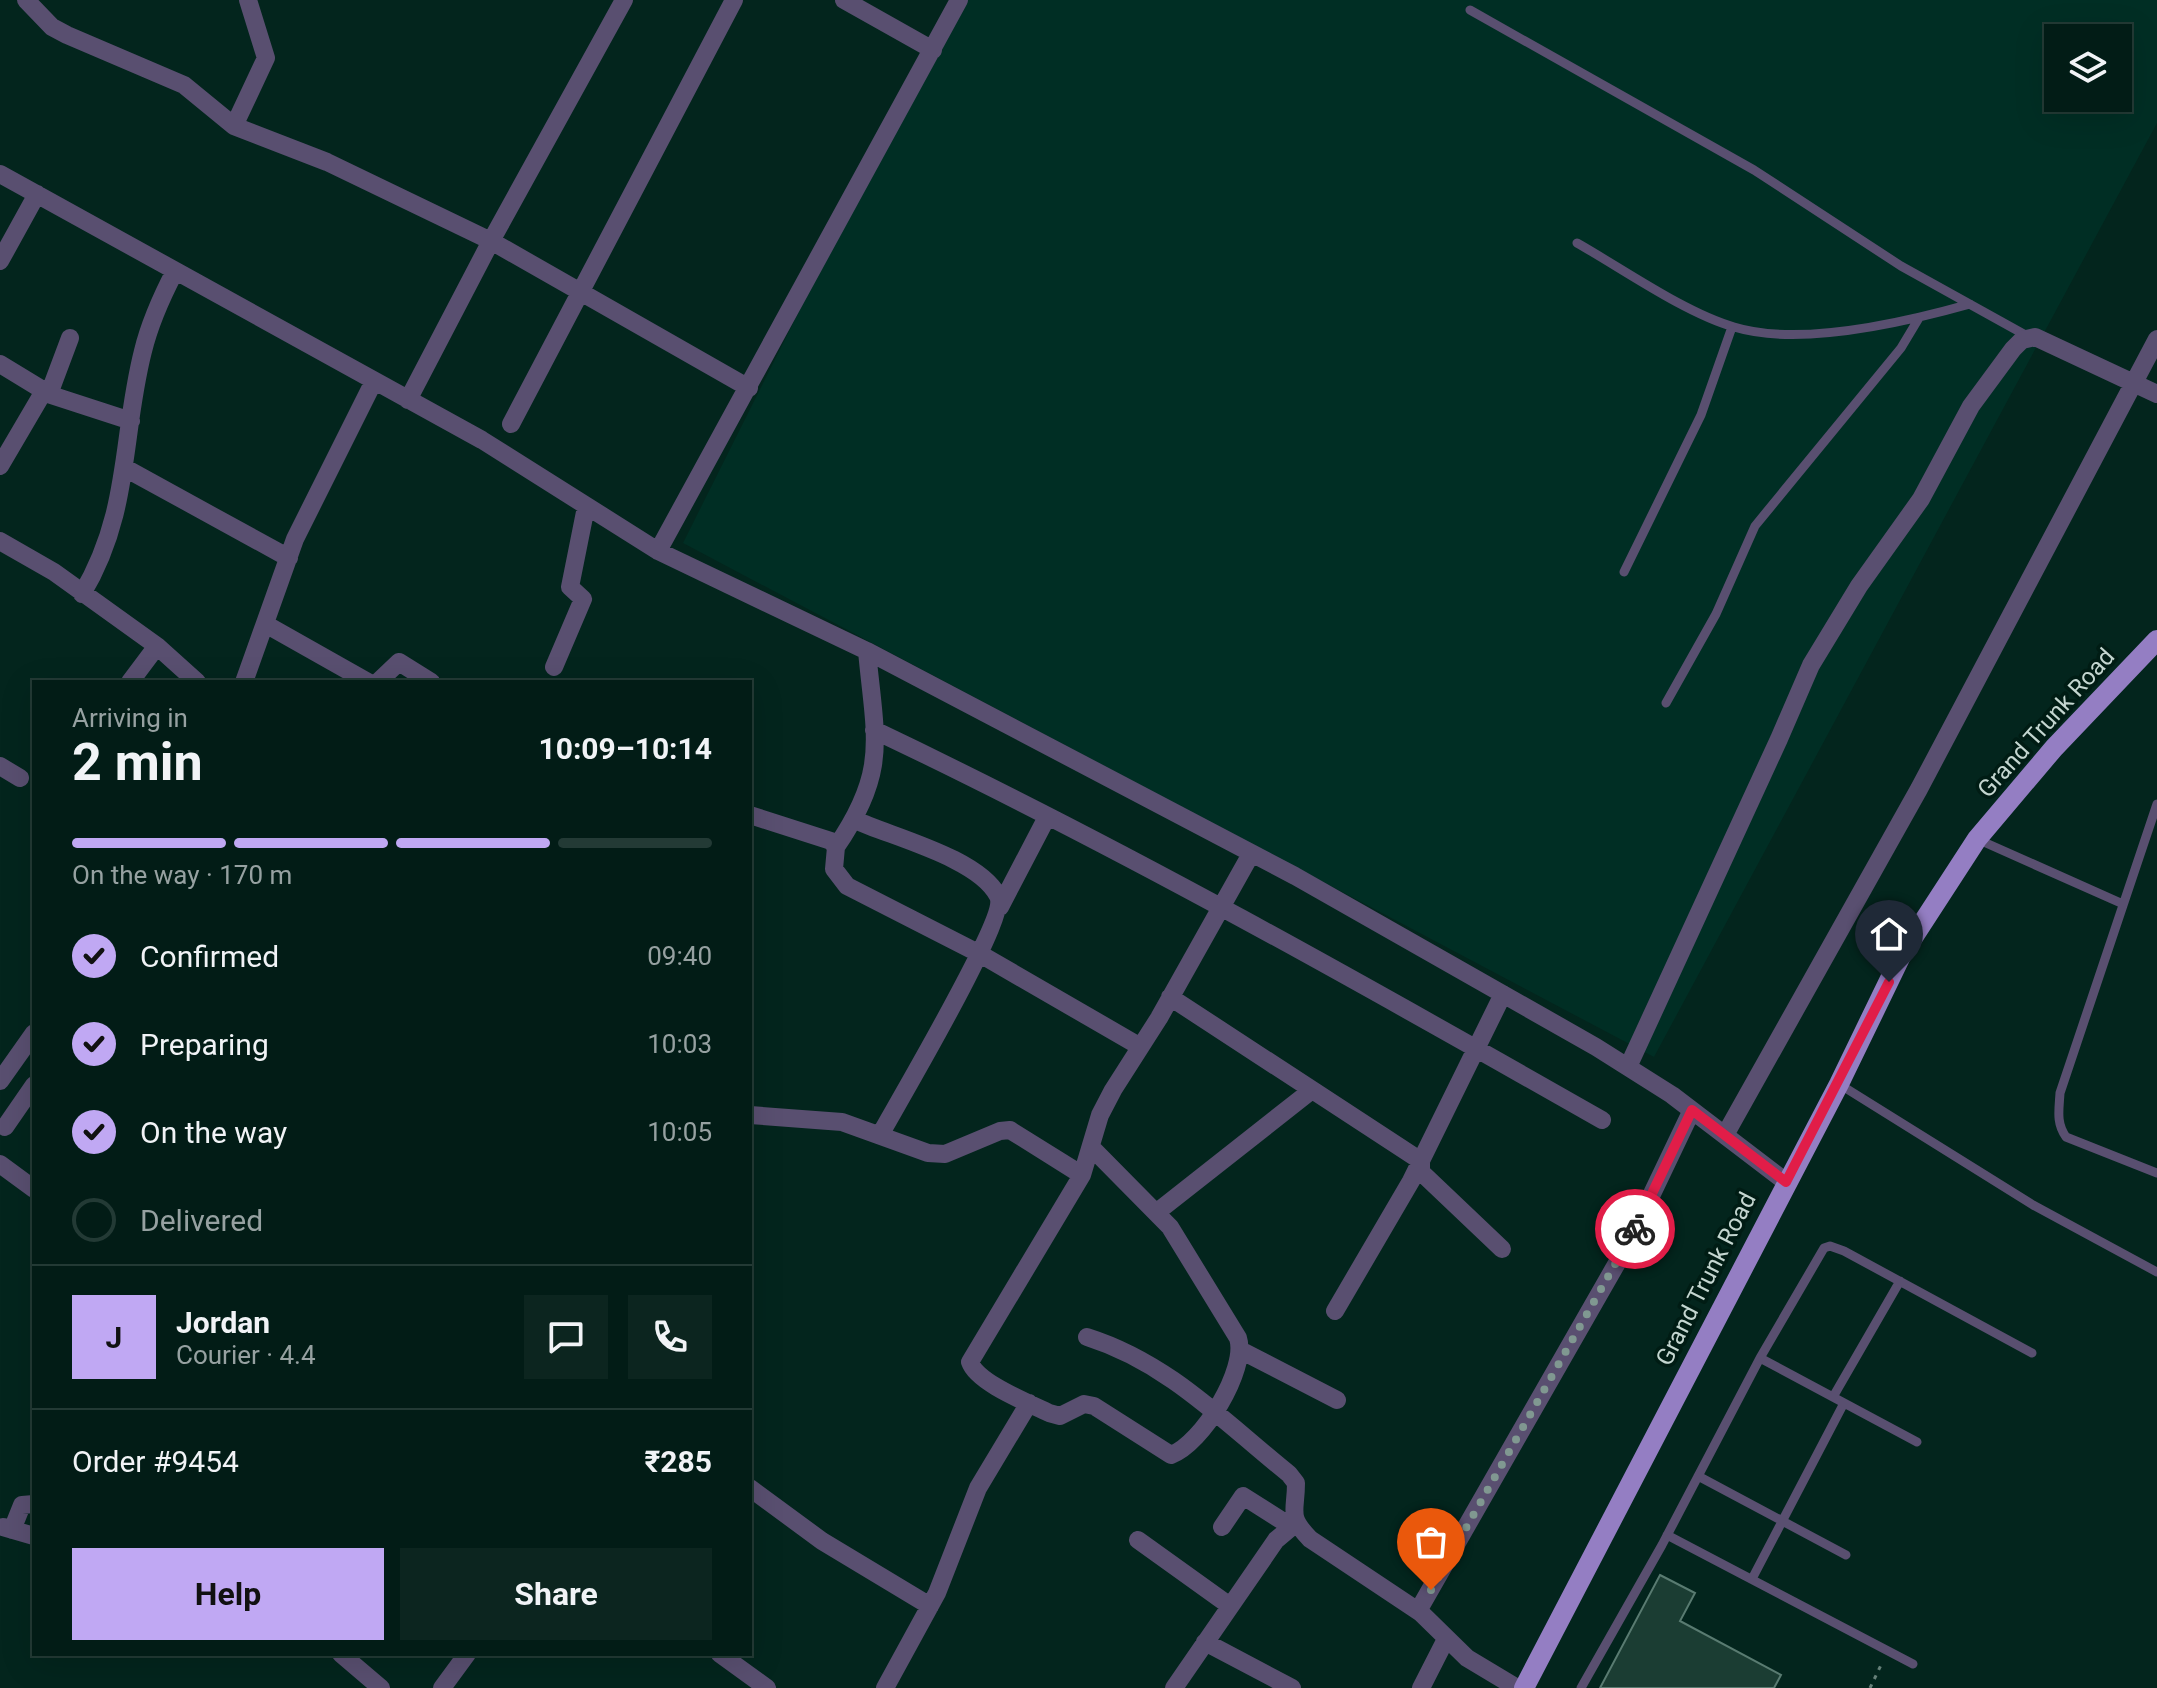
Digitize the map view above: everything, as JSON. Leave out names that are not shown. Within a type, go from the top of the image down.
[{"type":"main road","name":"Grand Trunk Road","points":[[1524,1688],[1839,1084],[1901,956],[1977,839],[2054,748],[2157,640]]},
{"type":"street","points":[[26,0],[52,27],[184,85],[234,126],[327,162],[491,241],[749,388]]},
{"type":"street","points":[[234,126],[266,58],[248,0]]},
{"type":"street","points":[[408,400],[491,241],[624,0]]},
{"type":"street","points":[[511,424],[734,0]]},
{"type":"street","points":[[844,0],[933,50]]},
{"type":"street","points":[[658,551],[959,0]]},
{"type":"street","points":[[0,174],[482,440],[658,551],[867,651],[1251,854],[1503,994],[1628,1067],[1692,1110],[1786,1182]]},
{"type":"street","points":[[0,261],[37,194]]},
{"type":"street","points":[[82,594],[105,551],[125,468],[143,349],[160,300],[175,271]]},
{"type":"street","points":[[1628,1067],[1811,665],[1859,586],[1921,499],[1971,406],[2013,349],[2029,337],[2052,342],[2157,394]]},
{"type":"street","points":[[0,466],[46,392],[70,338]]},
{"type":"street","points":[[1725,1135],[1919,789],[2157,339]]},
{"type":"street","points":[[0,364],[46,392],[131,421]]},
{"type":"street","points":[[245,680],[267,625],[295,539],[374,381]]},
{"type":"street","points":[[125,468],[289,558]]},
{"type":"street","points":[[554,667],[583,603],[570,587],[586,507]]},
{"type":"street","points":[[0,541],[54,572],[157,646],[195,680]]},
{"type":"street","points":[[267,625],[364,680]]},
{"type":"street","points":[[132,680],[157,646]]},
{"type":"street","points":[[867,651],[874,770],[868,794],[836,847],[834,869],[847,886],[980,954],[1139,1046]]},
{"type":"street","points":[[380,680],[399,662],[428,680]]},
{"type":"street","points":[[874,730],[1220,909],[1477,1048],[1602,1120]]},
{"type":"street","points":[[0,766],[20,778]]},
{"type":"street","points":[[752,816],[822,838],[836,847]]},
{"type":"street","points":[[880,1135],[980,954],[1000,907],[1047,817]]},
{"type":"street","points":[[855,820],[969,869],[998,896],[1000,907]]},
{"type":"street","points":[[1092,1148],[1157,1212],[1238,1338],[1242,1351],[1240,1364],[1215,1413],[1185,1446],[1171,1455],[1094,1406],[1084,1404],[1060,1416],[1029,1403],[983,1378],[973,1371],[970,1362],[1082,1175],[1100,1115],[1251,854]]},
{"type":"street","points":[[1335,1311],[1421,1161],[1503,994]]},
{"type":"street","points":[[1170,997],[1421,1161]]},
{"type":"street","points":[[0,1081],[32,1036]]},
{"type":"street","points":[[5,1127],[32,1088]]},
{"type":"street","points":[[1157,1212],[1312,1090]]},
{"type":"street","points":[[1418,1611],[1629,1242],[1692,1110]]},
{"type":"street","points":[[752,1115],[842,1122],[928,1153],[945,1154],[1000,1131],[1010,1130],[1082,1175]]},
{"type":"street","points":[[1421,1161],[1421,1172],[1502,1249]]},
{"type":"street","points":[[3,1173],[32,1188]]},
{"type":"street","points":[[1087,1337],[1124,1349],[1169,1374],[1296,1483],[1294,1520],[1283,1531],[1174,1688]]},
{"type":"street","points":[[1242,1351],[1337,1400]]},
{"type":"street","points":[[885,1688],[947,1572],[978,1488],[1029,1403]]},
{"type":"street","points":[[752,1489],[822,1541],[930,1606]]},
{"type":"street","points":[[1222,1527],[1243,1496],[1284,1522],[1294,1520]]},
{"type":"street","points":[[32,1504],[22,1505],[6,1528],[32,1535]]},
{"type":"street","points":[[1294,1520],[1310,1539],[1418,1611],[1467,1658],[1517,1688]]},
{"type":"street","points":[[1138,1540],[1230,1606]]},
{"type":"street","points":[[1421,1688],[1446,1639]]},
{"type":"street","points":[[1205,1642],[1292,1688]]},
{"type":"street","points":[[343,1656],[381,1688]]},
{"type":"street","points":[[442,1688],[466,1656]]},
{"type":"street","points":[[723,1656],[767,1688]]},
{"type":"lane","points":[[1470,10],[1754,170],[1901,266],[2029,337]]},
{"type":"lane","points":[[1577,243],[1732,327],[1785,335],[1919,318],[1970,304]]},
{"type":"lane","points":[[1666,703],[1716,614],[1755,526],[1901,348],[1919,318]]},
{"type":"lane","points":[[1624,572],[1701,415],[1732,327]]},
{"type":"lane","points":[[2157,804],[2060,1093],[2059,1127],[2066,1137],[2157,1173]]},
{"type":"lane","points":[[1977,839],[2123,904]]},
{"type":"lane","points":[[1839,1084],[2033,1205],[2157,1272]]},
{"type":"lane","points":[[1581,1688],[1667,1535],[1760,1358],[1824,1248],[1830,1246],[1844,1251],[2032,1353]]},
{"type":"lane","points":[[1833,1397],[1900,1281]]},
{"type":"lane","points":[[1760,1358],[1917,1442]]},
{"type":"lane","points":[[1753,1577],[1844,1403]]},
{"type":"lane","points":[[1698,1476],[1846,1555]]},
{"type":"lane","points":[[1667,1535],[1753,1577],[1913,1664]]},
{"type":"path","points":[[1870,1688],[1888,1651]]},
{"type":"shaded area","points":[[955,0],[2157,0],[2157,123],[1654,1057],[683,543]]},
{"type":"building","points":[[1660,1575],[1695,1593],[1680,1621],[1781,1675],[1774,1688],[1600,1688]]},
{"type":"way so far","points":[[1431,1590],[1635,1229]]},
{"type":"route","points":[[1635,1229],[1692,1110],[1786,1182],[1889,982]]}]
